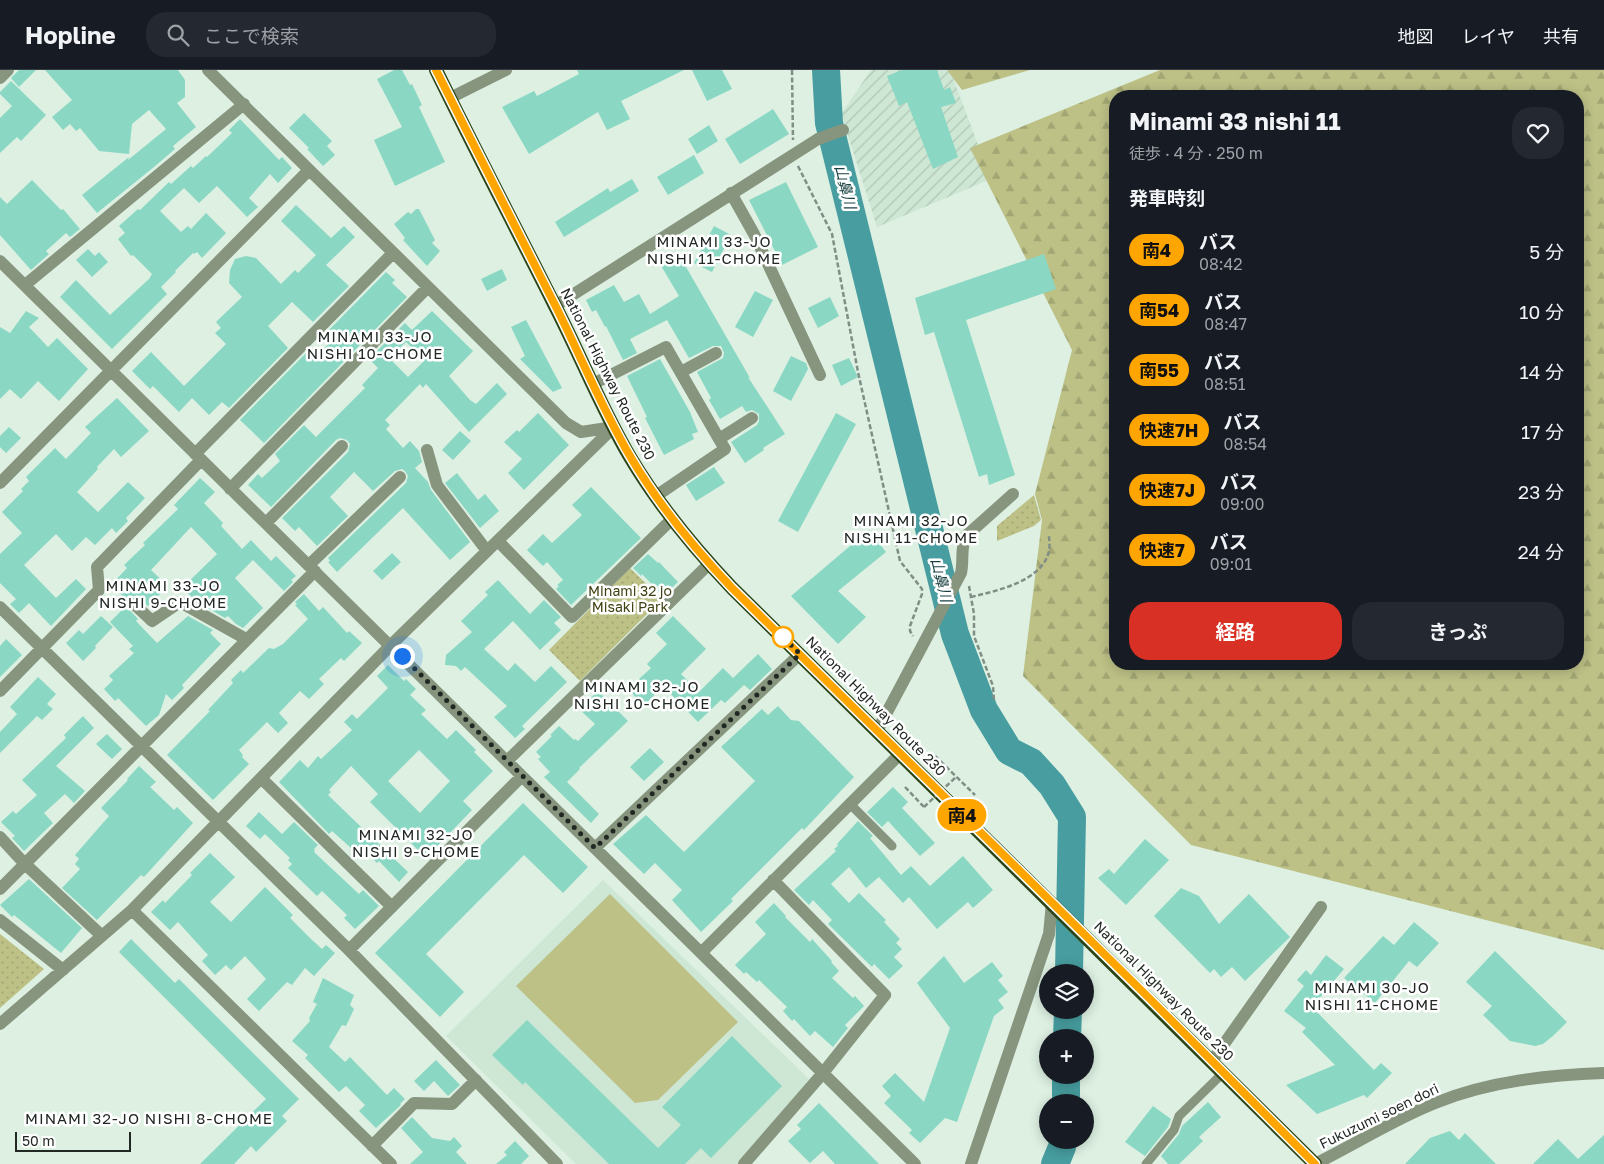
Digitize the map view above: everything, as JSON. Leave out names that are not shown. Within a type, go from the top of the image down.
[{"type":"highway","name":"National Highway Route 230","points":[[436,70],[556,306],[614,428],[640,473],[672,519],[709,564],[1315,1164]]},
{"type":"street","points":[[0,78],[8,70]]},
{"type":"street","points":[[450,98],[506,70]]},
{"type":"street","points":[[215,72],[244,104],[566,423],[581,432],[614,428]]},
{"type":"street","points":[[25,285],[244,104]]},
{"type":"street","points":[[556,306],[818,139],[843,130]]},
{"type":"street","points":[[0,483],[310,170]]},
{"type":"street","points":[[731,193],[754,234],[820,375]]},
{"type":"street","points":[[0,691],[99,590],[97,567],[198,457],[393,253]]},
{"type":"street","points":[[0,261],[915,1164]]},
{"type":"street","points":[[230,489],[428,287]]},
{"type":"street","points":[[593,384],[666,347],[719,439],[725,450],[656,496]]},
{"type":"street","points":[[680,372],[716,353]]},
{"type":"street","points":[[719,439],[752,418]]},
{"type":"street","points":[[0,1024],[132,910],[391,645],[614,428]]},
{"type":"street","points":[[266,523],[342,446]]},
{"type":"street","points":[[427,450],[437,485],[487,551]]},
{"type":"street","points":[[0,889],[246,639],[400,477]]},
{"type":"street","points":[[877,730],[917,643],[962,573],[961,545],[966,536],[1014,494]]},
{"type":"street","points":[[498,541],[572,617],[672,519]]},
{"type":"street","points":[[507,761],[709,564]]},
{"type":"street","points":[[134,604],[152,621],[180,602],[246,639]]},
{"type":"street","points":[[0,607],[349,950],[557,1164]]},
{"type":"street","points":[[595,848],[800,654]]},
{"type":"street","points":[[701,953],[900,754]]},
{"type":"street","points":[[349,950],[522,776]]},
{"type":"street","points":[[261,778],[392,907]]},
{"type":"street","points":[[0,837],[24,863],[102,936]]},
{"type":"street","points":[[744,1164],[823,1073],[885,995],[773,880]]},
{"type":"street","points":[[971,1164],[1049,934],[1054,905]]},
{"type":"street","points":[[1212,1062],[1321,907]]},
{"type":"street","points":[[132,910],[391,1164]]},
{"type":"street","points":[[0,920],[63,970]]},
{"type":"street","name":"Fukuzumi soen dori","points":[[1315,1164],[1408,1116],[1453,1096],[1530,1079],[1604,1073]]},
{"type":"street","points":[[372,1146],[414,1103],[452,1104],[476,1080]]},
{"type":"lane","points":[[849,803],[892,846]]},
{"type":"lane","points":[[1146,1164],[1174,1130],[1179,1116],[1223,1072]]},
{"type":"path","points":[[792,70],[792,155],[832,234],[858,372],[900,561],[922,589],[922,594],[910,626],[910,631],[917,643]]},
{"type":"path","points":[[971,597],[1028,578],[1038,570],[1045,560],[1049,551],[1049,535]]},
{"type":"path","points":[[968,582],[974,614],[974,636],[993,686],[994,701]]},
{"type":"path","points":[[935,756],[975,795]]},
{"type":"path","points":[[905,787],[924,807],[956,777]]},
{"type":"shaded area","points":[[871,70],[950,70],[991,179],[877,227],[841,114]]},
{"type":"shaded area","points":[[603,880],[809,1079],[738,1164],[576,1164],[446,1036]]},
{"type":"green space","points":[[947,70],[1030,70],[962,90]]},
{"type":"green space","points":[[1160,70],[1604,70],[1604,950],[1191,845],[1023,676],[1042,520],[1035,494],[1072,350],[970,148],[1109,91],[1109,670],[1584,670],[1584,90],[1111,90]]},
{"type":"green space","points":[[1034,495],[1041,520],[1034,526],[997,541],[997,526]]},
{"type":"green space","name":"Minami 32 jo Misaki Park","points":[[630,568],[662,599],[580,681],[549,650]]},
{"type":"green space","points":[[610,894],[738,1022],[658,1100],[635,1103],[516,986]]},
{"type":"green space","points":[[0,934],[44,969],[0,1008]]},
{"type":"building","points":[[19,70],[36,70],[19,87],[11,78]]},
{"type":"building","points":[[45,70],[178,70],[185,80],[185,97],[177,103],[196,127],[173,146],[175,149],[97,213],[82,195],[166,129],[149,110],[132,124],[129,154],[99,151],[80,128],[76,131],[70,124],[63,130],[52,117],[72,100]]},
{"type":"building","points":[[394,70],[402,70],[410,85],[412,84],[422,105],[419,107],[445,162],[395,186],[374,140],[402,127],[377,79]]},
{"type":"building","points":[[577,70],[684,70],[621,101],[630,119],[607,130],[598,112],[529,154],[502,107],[534,91],[537,96],[579,74]]},
{"type":"building","points":[[692,70],[722,70],[732,89],[707,101]]},
{"type":"building","points":[[902,70],[937,70],[944,90],[950,87],[956,103],[941,107],[958,157],[933,169],[907,102],[899,106],[887,76]]},
{"type":"building","points":[[11,81],[46,115],[21,141],[17,137],[0,153],[0,118],[12,106],[0,92]]},
{"type":"building","points":[[773,109],[789,134],[740,164],[725,139]]},
{"type":"building","points":[[304,113],[332,141],[327,146],[335,155],[323,166],[307,149],[309,148],[289,128]]},
{"type":"building","points":[[240,119],[279,160],[282,157],[292,168],[278,183],[270,174],[249,198],[258,207],[247,217],[217,186],[199,203],[184,188],[160,211],[181,232],[188,226],[191,229],[206,213],[226,233],[202,258],[197,252],[193,253],[175,271],[161,287],[167,294],[112,349],[60,297],[76,280],[110,315],[149,279],[152,274],[133,255],[131,256],[118,239],[125,233],[119,226],[138,209],[140,210],[169,182],[171,184],[191,166],[193,168],[207,157],[232,133],[229,130]]},
{"type":"building","points":[[709,125],[718,141],[697,154],[688,139]]},
{"type":"building","points":[[694,155],[704,173],[668,195],[657,177]]},
{"type":"building","points":[[632,179],[639,191],[564,237],[555,222],[608,188],[610,192]]},
{"type":"building","points":[[32,180],[61,210],[63,209],[80,229],[70,237],[66,233],[46,251],[49,254],[31,270],[0,235],[0,197],[7,204]]},
{"type":"building","points":[[786,182],[818,247],[782,265],[749,200]]},
{"type":"building","points":[[296,205],[331,238],[344,226],[355,237],[326,265],[349,286],[313,322],[292,302],[268,326],[288,348],[229,408],[222,402],[209,415],[192,398],[179,412],[153,386],[150,389],[132,371],[151,352],[184,386],[226,344],[215,333],[221,328],[216,322],[242,297],[229,283],[230,270],[235,259],[246,256],[256,258],[281,284],[295,270],[298,273],[316,255],[281,221]]},
{"type":"building","points":[[416,209],[419,209],[435,240],[432,243],[440,251],[427,266],[403,240],[405,238],[394,224],[408,212],[411,214]]},
{"type":"building","points":[[714,226],[731,235],[712,272],[694,263]]},
{"type":"building","points":[[88,249],[95,256],[99,252],[108,262],[92,277],[76,260]]},
{"type":"building","points":[[678,253],[750,378],[748,377],[785,434],[763,448],[764,450],[745,463],[731,442],[757,425],[759,414],[752,410],[746,412],[742,406],[720,419],[709,400],[711,398],[697,372],[723,358],[724,353],[721,346],[713,346],[689,358],[667,320],[630,339],[637,353],[623,360],[606,326],[596,310],[592,312],[586,300],[614,285],[624,302],[639,294],[650,314],[679,296],[660,264]]},
{"type":"building","points":[[1044,254],[1056,289],[966,320],[1015,475],[989,485],[987,474],[979,477],[934,332],[925,335],[915,298]]},
{"type":"building","points":[[502,269],[507,280],[487,291],[481,279]]},
{"type":"building","points":[[386,272],[395,280],[392,283],[407,297],[264,443],[240,420],[306,353],[309,356],[316,350],[319,353],[336,337],[329,330]]},
{"type":"building","points":[[755,291],[773,300],[753,337],[735,327]]},
{"type":"building","points":[[830,297],[839,316],[818,328],[808,308]]},
{"type":"building","points":[[26,311],[39,318],[29,327],[48,347],[57,338],[88,369],[59,401],[38,381],[21,399],[10,389],[0,399],[0,327],[10,333]]},
{"type":"building","points":[[432,311],[473,351],[449,376],[470,400],[476,404],[497,383],[507,394],[469,432],[426,384],[423,388],[420,384],[385,420],[390,425],[386,429],[403,448],[410,441],[419,451],[422,462],[415,468],[428,482],[431,490],[470,542],[450,560],[403,508],[337,572],[328,562],[330,561],[328,558],[406,483],[408,476],[405,471],[402,469],[395,471],[373,491],[354,472],[330,497],[348,516],[317,546],[299,527],[295,531],[282,518],[348,452],[350,444],[347,440],[340,438],[336,440],[271,507],[248,485],[258,474],[262,478],[280,461],[275,454],[304,425],[316,437],[365,388],[362,385],[378,368],[369,359],[405,323],[412,330]],"holes":[[[406,342],[425,360],[408,377],[389,358]]]},
{"type":"building","points":[[526,320],[562,388],[553,392],[520,359],[525,356],[511,327]]},
{"type":"building","points":[[791,356],[806,363],[808,369],[791,401],[773,391]]},
{"type":"building","points":[[849,358],[858,377],[841,386],[832,365]]},
{"type":"building","points":[[660,359],[690,412],[698,432],[692,434],[694,439],[664,455],[645,418],[647,417],[627,376]]},
{"type":"building","points":[[117,398],[149,431],[121,457],[114,449],[77,492],[98,512],[128,482],[145,498],[126,518],[128,521],[116,533],[112,528],[95,545],[86,537],[72,551],[56,534],[24,565],[56,598],[76,579],[86,589],[51,626],[29,603],[19,613],[10,604],[16,599],[0,583],[0,554],[22,533],[2,512],[23,491],[21,489],[29,481],[26,477],[55,448],[66,459],[91,433],[85,427]]},
{"type":"building","points":[[538,413],[569,445],[524,490],[508,473],[522,459],[504,442],[517,430],[519,432]]},
{"type":"building","points":[[836,413],[856,424],[798,532],[778,521]]},
{"type":"building","points":[[9,427],[21,438],[6,453],[0,447],[0,436]]},
{"type":"building","points":[[460,431],[471,441],[453,460],[442,450]]},
{"type":"building","points":[[714,467],[725,483],[696,501],[686,485]]},
{"type":"building","points":[[457,473],[478,500],[485,494],[499,511],[480,528],[445,483]]},
{"type":"building","points":[[200,478],[215,492],[204,503],[223,523],[221,526],[242,549],[251,540],[271,561],[276,556],[296,576],[284,591],[253,560],[235,578],[263,608],[243,628],[228,616],[225,618],[196,601],[182,588],[217,554],[191,527],[151,570],[168,586],[148,606],[136,596],[131,596],[127,600],[111,585],[127,568],[124,565],[145,545],[143,543],[178,509],[174,505]]},
{"type":"building","points":[[591,487],[641,538],[571,605],[556,589],[559,586],[557,585],[563,580],[547,562],[543,566],[527,550],[543,534],[552,543],[582,515],[572,505]]},
{"type":"building","points":[[869,530],[886,552],[838,591],[866,617],[838,644],[791,596]]},
{"type":"building","points":[[392,553],[401,562],[382,580],[373,571]]},
{"type":"building","points":[[648,554],[659,562],[678,582],[663,596],[642,574],[641,576],[633,568]]},
{"type":"building","points":[[498,580],[530,614],[544,600],[561,617],[554,623],[561,630],[540,650],[513,621],[484,649],[508,671],[515,663],[535,682],[551,666],[567,682],[522,726],[525,729],[515,738],[494,717],[507,706],[465,667],[461,671],[456,666],[445,665],[446,655],[472,632],[461,621],[488,595],[485,592]]},
{"type":"building","points":[[304,594],[319,611],[323,607],[347,633],[349,631],[362,643],[344,661],[341,658],[319,679],[324,684],[309,699],[300,691],[279,713],[288,723],[278,733],[267,722],[239,750],[243,755],[242,757],[249,764],[213,800],[167,755],[210,711],[208,710],[233,683],[231,680],[241,670],[243,673],[269,648],[274,649],[283,644],[308,619],[295,605],[297,604],[295,602]]},
{"type":"building","points":[[126,606],[138,619],[136,621],[157,643],[188,616],[213,630],[210,633],[221,644],[182,685],[184,688],[172,700],[166,694],[159,715],[146,726],[118,698],[115,701],[104,689],[113,680],[109,676],[134,653],[129,649],[133,646],[110,622]]},
{"type":"building","points":[[101,616],[113,627],[83,661],[66,643],[79,630],[83,634]]},
{"type":"building","points":[[673,616],[706,649],[681,674],[699,692],[723,668],[733,678],[758,654],[772,669],[750,690],[744,685],[725,703],[721,700],[698,722],[663,686],[644,706],[628,689],[651,668],[647,664],[667,644],[656,633]]},
{"type":"building","points":[[6,639],[22,655],[0,677],[0,646]]},
{"type":"building","points":[[388,665],[404,681],[406,679],[416,689],[410,695],[426,710],[421,714],[447,739],[456,730],[493,771],[463,801],[472,810],[426,858],[370,802],[378,794],[351,766],[329,790],[331,792],[328,795],[408,872],[399,882],[379,861],[377,863],[365,851],[360,856],[332,831],[329,834],[279,782],[300,760],[308,768],[318,756],[321,759],[352,730],[344,722],[352,714],[357,719],[388,688],[377,676]],"holes":[[[419,750],[450,781],[420,813],[388,781]]]},
{"type":"building","points":[[38,677],[56,694],[47,704],[53,709],[42,720],[37,716],[0,753],[0,732],[17,714],[10,707]]},
{"type":"building","points":[[598,691],[628,721],[567,782],[599,814],[591,823],[544,777],[550,772],[538,759],[541,757],[536,752],[559,726],[574,740],[578,741],[595,724],[579,709]]},
{"type":"building","points":[[778,706],[791,720],[799,721],[854,777],[804,830],[802,828],[731,899],[733,901],[701,932],[672,900],[682,890],[655,863],[644,874],[613,844],[646,815],[684,852],[755,781],[721,747],[762,709],[768,715]]},
{"type":"building","points":[[83,716],[94,728],[56,766],[85,791],[74,803],[65,794],[44,813],[53,823],[24,851],[12,838],[15,836],[1,822],[13,811],[16,814],[37,795],[22,780],[66,738],[64,735]]},
{"type":"building","points":[[107,734],[122,749],[112,759],[96,744]]},
{"type":"building","points":[[650,748],[664,762],[644,781],[630,767]]},
{"type":"building","points":[[139,766],[156,782],[150,787],[174,810],[177,807],[193,823],[144,877],[141,875],[97,920],[62,888],[80,869],[75,864],[79,859],[75,855],[109,816],[101,808]]},
{"type":"building","points":[[893,787],[908,802],[902,808],[935,843],[920,856],[888,821],[882,827],[867,812]]},
{"type":"building","points":[[523,803],[588,867],[563,893],[524,855],[426,954],[464,992],[440,1017],[375,953]]},
{"type":"building","points":[[259,812],[282,834],[294,822],[318,845],[314,852],[359,894],[363,890],[379,906],[355,929],[344,918],[347,915],[322,891],[317,896],[288,868],[292,864],[288,860],[290,858],[265,834],[260,839],[246,826]]},
{"type":"building","points":[[858,821],[873,836],[870,838],[901,875],[911,866],[930,886],[963,856],[993,890],[973,908],[968,902],[937,929],[909,897],[903,903],[879,877],[866,888],[849,867],[831,884],[849,903],[859,893],[886,920],[884,922],[900,939],[896,943],[902,949],[894,957],[903,966],[889,979],[874,964],[872,967],[828,924],[832,920],[813,900],[809,905],[794,890],[836,851],[834,849],[838,846],[837,844]]},
{"type":"building","points":[[1145,839],[1169,860],[1126,905],[1098,878],[1109,869],[1114,874]]},
{"type":"building","points":[[210,853],[235,877],[210,902],[231,922],[265,887],[293,915],[290,918],[311,939],[322,949],[326,945],[335,953],[314,976],[305,968],[292,985],[287,982],[259,1011],[247,999],[266,979],[245,956],[231,970],[226,965],[215,975],[202,961],[208,955],[178,922],[170,930],[151,912],[163,900],[165,903]]},
{"type":"building","points":[[29,879],[82,928],[61,953],[14,915],[12,917],[0,905]]},
{"type":"building","points":[[1181,888],[1199,896],[1219,924],[1249,894],[1290,937],[1245,981],[1232,967],[1221,977],[1214,969],[1210,973],[1154,916]]},
{"type":"building","points":[[774,903],[810,942],[812,939],[832,961],[839,971],[832,978],[853,998],[855,996],[864,1006],[845,1025],[848,1028],[833,1047],[815,1031],[810,1036],[794,1019],[792,1021],[783,1011],[787,1007],[759,980],[757,982],[746,972],[744,974],[735,965],[766,934],[755,922]]},
{"type":"building","points":[[1414,922],[1439,943],[1417,967],[1409,961],[1375,1003],[1344,978],[1383,936],[1394,945]]},
{"type":"building","points":[[131,939],[175,983],[179,979],[299,1099],[282,1116],[287,1121],[256,1152],[251,1146],[234,1164],[200,1164],[266,1099],[119,952]]},
{"type":"building","points":[[1495,951],[1567,1022],[1543,1044],[1535,1046],[1510,1041],[1483,1015],[1492,1006],[1466,982]]},
{"type":"building","points":[[1326,955],[1344,969],[1312,1007],[1374,1070],[1381,1063],[1392,1073],[1367,1098],[1364,1095],[1317,1114],[1286,1085],[1335,1065],[1302,1032],[1306,1028],[1284,1011],[1304,986],[1297,980],[1306,970],[1311,975]]},
{"type":"building","points":[[944,956],[964,983],[992,962],[1003,976],[998,980],[1008,992],[998,1000],[1004,1008],[994,1016],[957,1122],[945,1118],[920,1143],[909,1133],[912,1130],[884,1103],[891,1096],[882,1086],[895,1073],[924,1102],[950,1028],[917,983]]},
{"type":"building","points":[[323,978],[354,995],[350,1005],[354,1009],[346,1026],[342,1025],[329,1047],[345,1062],[350,1057],[387,1095],[394,1088],[405,1099],[376,1128],[359,1111],[365,1105],[346,1086],[339,1092],[305,1058],[308,1055],[292,1041],[310,1021],[309,1018],[317,1004],[313,1002]]},
{"type":"building","points":[[527,1020],[658,1148],[681,1125],[662,1107],[732,1036],[782,1086],[711,1158],[701,1148],[685,1164],[609,1164],[525,1082],[523,1085],[492,1055]]},
{"type":"building","points":[[436,1060],[460,1085],[448,1096],[434,1081],[424,1091],[414,1081]]},
{"type":"building","points":[[1208,1102],[1221,1117],[1199,1137],[1203,1141],[1179,1164],[1168,1164],[1161,1156],[1179,1134],[1182,1126]]},
{"type":"building","points":[[819,1103],[879,1164],[835,1164],[823,1151],[810,1163],[788,1141],[801,1129],[797,1125]]},
{"type":"building","points":[[1153,1106],[1171,1119],[1168,1127],[1145,1156],[1125,1142]]},
{"type":"building","points":[[412,1117],[432,1138],[450,1141],[454,1137],[462,1146],[456,1152],[467,1164],[410,1164],[423,1152],[401,1128]]},
{"type":"building","points":[[1450,1131],[1459,1140],[1465,1133],[1496,1164],[1405,1164],[1430,1138]]},
{"type":"building","points":[[1604,1135],[1604,1164],[1533,1164],[1558,1139],[1578,1159]]},
{"type":"building","points":[[515,1141],[529,1156],[521,1164],[496,1164],[507,1155],[504,1152]]},
{"type":"waterway","name":"山鼻川","points":[[826,70],[829,123],[955,634],[984,710],[1009,751],[1031,762],[1052,785],[1072,817],[1069,964]]},
{"type":"waterway","name":"山鼻川","points":[[1067,1029],[1068,1019]]},
{"type":"waterway","name":"山鼻川","points":[[1066,1084],[1066,1094]]},
{"type":"waterway","name":"山鼻川","points":[[1055,1164],[1061,1149]]},
{"type":"bus line","name":"南4","points":[[436,70],[556,306],[614,428],[640,473],[672,519],[709,564],[732,588],[1315,1164]]},
{"type":"district","name":"MINAMI 33-JO NISHI 11-CHOME","points":[[714,250]]},
{"type":"district","name":"MINAMI 33-JO NISHI 10-CHOME","points":[[375,346]]},
{"type":"district","name":"MINAMI 32-JO NISHI 11-CHOME","points":[[911,530]]},
{"type":"district","name":"MINAMI 33-JO NISHI 9-CHOME","points":[[163,594]]},
{"type":"district","name":"MINAMI 32-JO NISHI 10-CHOME","points":[[642,696]]},
{"type":"district","name":"MINAMI 32-JO NISHI 9-CHOME","points":[[416,844]]},
{"type":"district","name":"MINAMI 30-JO NISHI 11-CHOME","points":[[1372,996]]},
{"type":"district","name":"MINAMI 32-JO NISHI 8-CHOME","points":[[149,1119]]},
{"type":"route","points":[[402,656],[595,848],[800,654],[783,637]]}]
